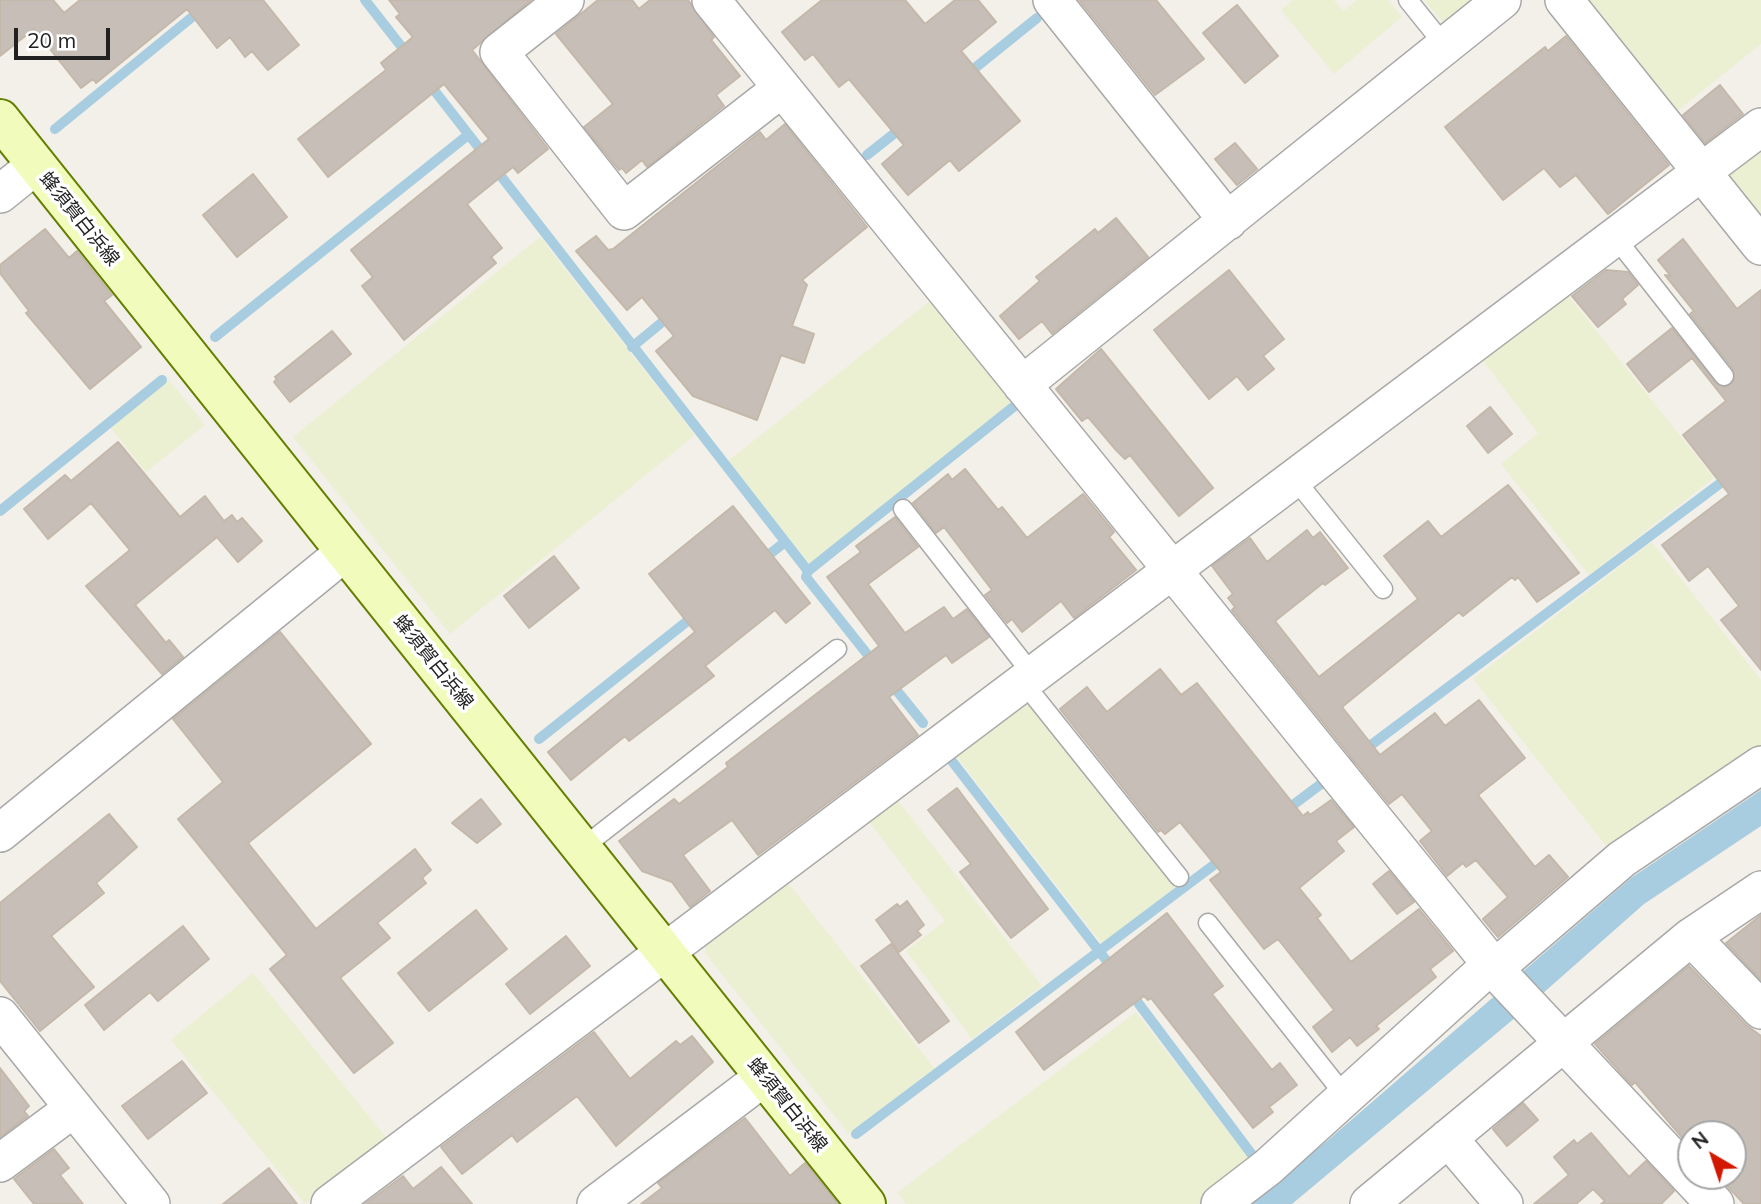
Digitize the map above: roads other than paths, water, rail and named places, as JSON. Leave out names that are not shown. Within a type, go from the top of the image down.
[{"type":"main road","name":"蜂須賀白浜線","points":[[0,119],[866,1204]]},
{"type":"street","points":[[565,0],[499,52],[624,211],[782,88]]},
{"type":"street","points":[[711,0],[1496,969],[1714,1204]]},
{"type":"street","points":[[1052,0],[1228,221]]},
{"type":"street","points":[[1021,385],[1502,0]]},
{"type":"street","points":[[1564,0],[1761,246]]},
{"type":"street","points":[[330,1204],[1761,127]]},
{"type":"street","points":[[0,194],[36,165]]},
{"type":"street","points":[[0,833],[345,552]]},
{"type":"street","points":[[1220,1204],[1268,1167],[1622,859],[1761,765]]},
{"type":"street","points":[[1369,1204],[1691,937],[1761,890]]},
{"type":"street","points":[[1691,937],[1761,1010]]},
{"type":"street","points":[[0,1016],[151,1204]]},
{"type":"street","points":[[596,1204],[764,1077]]},
{"type":"street","points":[[0,1163],[74,1108]]},
{"type":"street","points":[[1448,1138],[1504,1204]]},
{"type":"lane","points":[[1408,0],[1445,46]]},
{"type":"lane","points":[[1615,237],[1724,376]]},
{"type":"lane","points":[[1294,478],[1383,589]]},
{"type":"lane","points":[[903,509],[1178,877]]},
{"type":"lane","points":[[582,848],[837,649]]},
{"type":"lane","points":[[1208,923],[1346,1097]]},
{"type":"water","points":[[1761,790],[1761,826],[1644,904],[1516,1017],[1292,1204],[1247,1204],[1327,1141],[1631,878]]},
{"type":"waterway","points":[[55,129],[213,0]]},
{"type":"waterway","points":[[365,0],[408,55]]},
{"type":"waterway","points":[[965,76],[1037,18]]},
{"type":"waterway","points":[[427,81],[808,571],[806,577],[875,664]]},
{"type":"waterway","points":[[867,155],[905,125]]},
{"type":"waterway","points":[[215,337],[468,135]]},
{"type":"waterway","points":[[632,347],[672,314]]},
{"type":"waterway","points":[[0,511],[162,380]]},
{"type":"waterway","points":[[808,571],[1017,404]]},
{"type":"waterway","points":[[1351,760],[1730,476]]},
{"type":"waterway","points":[[761,561],[785,542]]},
{"type":"waterway","points":[[539,739],[695,615]]},
{"type":"waterway","points":[[889,681],[923,723]]},
{"type":"waterway","points":[[948,756],[1113,969]]},
{"type":"waterway","points":[[1285,811],[1321,784]]},
{"type":"waterway","points":[[856,1134],[1223,858]]},
{"type":"waterway","points":[[1130,992],[1253,1156]]}]
